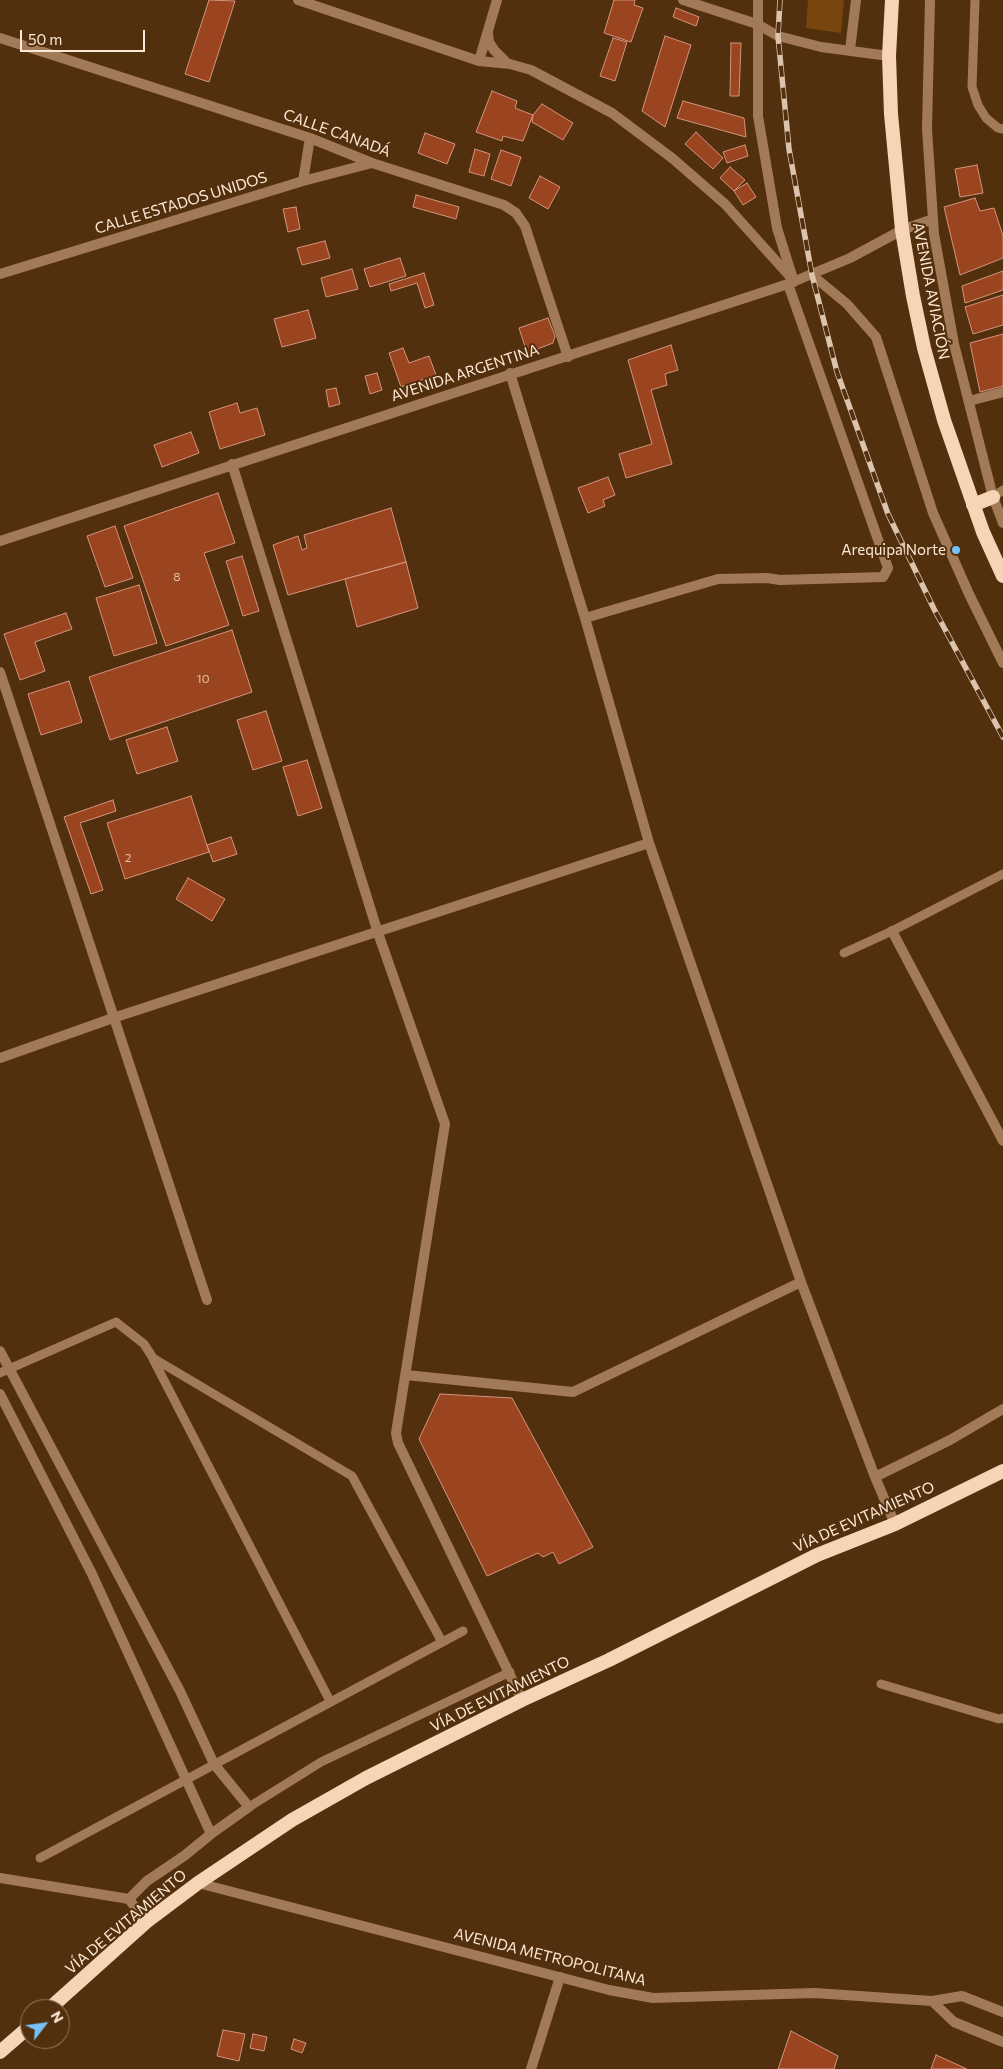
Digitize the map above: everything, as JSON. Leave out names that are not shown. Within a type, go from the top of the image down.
[{"type":"highway","name":"AVENIDA AVIACIÓN","points":[[892,0],[889,56],[894,166],[902,230],[924,348],[944,420],[982,532],[1003,576]]},
{"type":"highway","points":[[973,505],[998,494]]},
{"type":"highway","name":"VÍA DE EVITAMIENTO","points":[[60,1999],[146,1922],[198,1883],[292,1820],[366,1778],[522,1700],[609,1660],[818,1554],[895,1524],[1003,1471]]},
{"type":"highway","points":[[0,2052],[20,2035]]},
{"type":"street","points":[[298,0],[480,61],[510,64],[531,70],[574,91],[612,113],[646,137],[725,204],[791,283]]},
{"type":"street","points":[[480,61],[497,0]]},
{"type":"street","points":[[683,0],[757,24],[778,36],[821,47],[889,56]]},
{"type":"street","points":[[585,618],[718,580],[883,577],[888,568],[791,283],[777,228],[758,116],[758,0]]},
{"type":"street","points":[[850,50],[856,0]]},
{"type":"street","points":[[930,0],[927,129],[933,219],[954,344],[969,401],[998,494],[1003,523]]},
{"type":"street","points":[[488,32],[489,42],[494,50],[510,64]]},
{"type":"street","name":"CALLE CANADÁ","points":[[0,38],[310,138],[372,163],[504,205],[516,213],[525,226],[568,357]]},
{"type":"street","points":[[304,181],[310,138]]},
{"type":"street","name":"CALLE ESTADOS UNIDOS","points":[[0,274],[304,181],[372,163]]},
{"type":"street","name":"AVENIDA ARGENTINA","points":[[0,541],[510,373],[568,357],[791,283],[812,275],[902,230],[933,219]]},
{"type":"street","points":[[812,275],[847,304],[876,336],[933,513],[969,594],[1003,663]]},
{"type":"street","points":[[510,373],[585,618],[649,844],[801,1282],[875,1477],[895,1524]]},
{"type":"street","points":[[969,401],[1003,392]]},
{"type":"street","points":[[232,464],[378,933],[445,1124],[396,1433],[398,1443],[522,1700]]},
{"type":"street","points":[[0,672],[207,1300]]},
{"type":"street","points":[[0,1058],[113,1018],[649,844]]},
{"type":"street","points":[[892,931],[1003,1142]]},
{"type":"street","points":[[406,1375],[573,1392],[801,1282]]},
{"type":"street","points":[[0,1351],[5,1371],[180,1691],[214,1764],[249,1807],[147,1881],[129,1900]]},
{"type":"street","points":[[0,1394],[92,1574],[211,1834]]},
{"type":"street","points":[[875,1477],[950,1440],[1003,1409]]},
{"type":"street","points":[[0,1878],[129,1900],[146,1922]]},
{"type":"street","name":"AVENIDA METROPOLITANA","points":[[198,1883],[609,1990],[653,1998],[814,1993],[932,2001],[962,1996],[1003,2012]]},
{"type":"street","points":[[531,2069],[560,1977]]},
{"type":"street","points":[[932,2001],[954,2022],[1003,2042]]},
{"type":"lane","points":[[975,0],[972,87],[978,105],[986,118],[998,128],[1003,129]]},
{"type":"lane","points":[[844,953],[892,931],[1003,874]]},
{"type":"lane","points":[[5,1371],[116,1322],[144,1344],[153,1358],[330,1701]]},
{"type":"lane","points":[[153,1358],[352,1476],[442,1642]]},
{"type":"lane","points":[[40,1858],[463,1631]]},
{"type":"lane","points":[[249,1807],[321,1762],[510,1672]]},
{"type":"lane","points":[[880,1684],[999,1719],[1003,1718]]},
{"type":"shaded area","points":[[808,0],[844,0],[841,33],[806,28]]},
{"type":"building","points":[[209,0],[235,1],[209,82],[185,74]]},
{"type":"building","points":[[614,0],[635,0],[634,5],[643,8],[631,42],[604,33]]},
{"type":"building","points":[[676,8],[699,17],[696,26],[673,17]]},
{"type":"building","points":[[665,36],[691,45],[665,127],[642,111]]},
{"type":"building","points":[[613,38],[627,42],[615,81],[600,76]]},
{"type":"building","points":[[731,43],[741,43],[739,96],[730,96]]},
{"type":"building","points":[[492,91],[517,101],[515,108],[533,115],[523,141],[503,136],[502,141],[476,132]]},
{"type":"building","points":[[683,101],[744,118],[746,137],[677,118]]},
{"type":"building","points":[[542,104],[573,123],[563,140],[532,122],[533,115]]},
{"type":"building","points":[[696,132],[723,158],[713,169],[685,144]]},
{"type":"building","points":[[425,133],[455,144],[447,164],[418,153]]},
{"type":"building","points":[[745,145],[748,156],[727,163],[723,152]]},
{"type":"building","points":[[475,149],[490,154],[484,176],[469,172]]},
{"type":"building","points":[[501,150],[521,157],[511,186],[491,179]]},
{"type":"building","points":[[977,165],[983,193],[960,197],[955,169]]},
{"type":"building","points":[[730,167],[745,180],[734,191],[720,178]]},
{"type":"building","points":[[540,176],[560,187],[548,209],[529,198]]},
{"type":"building","points":[[747,183],[756,197],[743,205],[734,191]]},
{"type":"building","points":[[416,195],[459,207],[456,219],[413,207]]},
{"type":"building","points":[[975,198],[980,211],[994,208],[1003,236],[1003,258],[960,275],[944,207]]},
{"type":"building","points":[[296,207],[300,229],[288,232],[283,209]]},
{"type":"building","points":[[325,241],[330,258],[302,265],[297,248]]},
{"type":"building","points":[[400,258],[406,276],[370,287],[364,269]]},
{"type":"building","points":[[352,269],[358,289],[326,297],[321,278]]},
{"type":"building","points":[[1003,271],[1003,290],[965,303],[962,286]]},
{"type":"building","points":[[424,273],[434,305],[425,308],[417,283],[391,291],[389,284]]},
{"type":"building","points":[[1003,295],[1003,325],[973,334],[965,307]]},
{"type":"building","points":[[308,310],[316,338],[282,347],[274,319]]},
{"type":"building","points":[[548,318],[555,336],[553,343],[527,353],[519,328]]},
{"type":"building","points":[[1003,334],[1003,386],[980,392],[970,343]]},
{"type":"building","points":[[671,345],[678,370],[665,374],[667,385],[651,390],[672,464],[626,478],[619,454],[652,444],[628,360]]},
{"type":"building","points":[[403,348],[409,363],[429,356],[436,375],[401,387],[389,353]]},
{"type":"building","points":[[377,373],[382,390],[370,394],[365,376]]},
{"type":"building","points":[[336,388],[340,404],[329,407],[326,390]]},
{"type":"building","points":[[237,403],[240,413],[257,408],[265,435],[220,449],[209,412]]},
{"type":"building","points":[[191,432],[199,453],[162,467],[154,445]]},
{"type":"building","points":[[608,477],[615,495],[603,500],[605,506],[588,513],[578,488]]},
{"type":"building","points":[[218,493],[235,543],[204,553],[229,625],[166,646],[124,526]]},
{"type":"building","points":[[391,508],[406,562],[288,595],[273,545],[298,536],[302,550],[307,548],[304,535]]},
{"type":"building","points":[[115,526],[133,578],[105,587],[87,536]]},
{"type":"building","points":[[242,556],[259,611],[243,616],[226,561]]},
{"type":"building","points":[[406,562],[418,608],[357,627],[345,579]]},
{"type":"building","points":[[139,585],[157,643],[114,656],[96,598]]},
{"type":"building","points":[[66,613],[72,629],[35,642],[45,671],[20,680],[4,634]]},
{"type":"building","points":[[232,630],[252,692],[110,740],[89,677]]},
{"type":"building","points":[[69,681],[82,722],[41,735],[28,694]]},
{"type":"building","points":[[266,711],[282,761],[253,770],[237,720]]},
{"type":"building","points":[[167,727],[178,761],[137,774],[126,740]]},
{"type":"building","points":[[307,760],[322,808],[298,816],[283,767]]},
{"type":"building","points":[[191,796],[209,852],[125,879],[107,823]]},
{"type":"building","points":[[113,800],[116,811],[80,823],[103,890],[91,894],[64,817]]},
{"type":"building","points":[[231,837],[237,854],[213,862],[207,845]]},
{"type":"building","points":[[188,878],[225,899],[212,921],[176,899]]},
{"type":"building","points":[[440,1394],[512,1398],[593,1547],[559,1564],[553,1552],[543,1557],[538,1553],[487,1576],[419,1439]]},
{"type":"building","points":[[223,2030],[245,2034],[239,2061],[217,2056]]},
{"type":"building","points":[[791,2031],[838,2056],[834,2069],[778,2069]]},
{"type":"building","points":[[253,2034],[267,2037],[264,2051],[250,2048]]},
{"type":"building","points":[[294,2039],[306,2043],[302,2053],[291,2049]]},
{"type":"building","points":[[936,2055],[967,2069],[931,2069]]},
{"type":"railway","points":[[780,0],[778,36],[789,149],[812,275],[837,372],[888,514],[934,609],[1003,737]]},
{"type":"place","name":"Arequipa Norte","points":[[956,550]]}]
